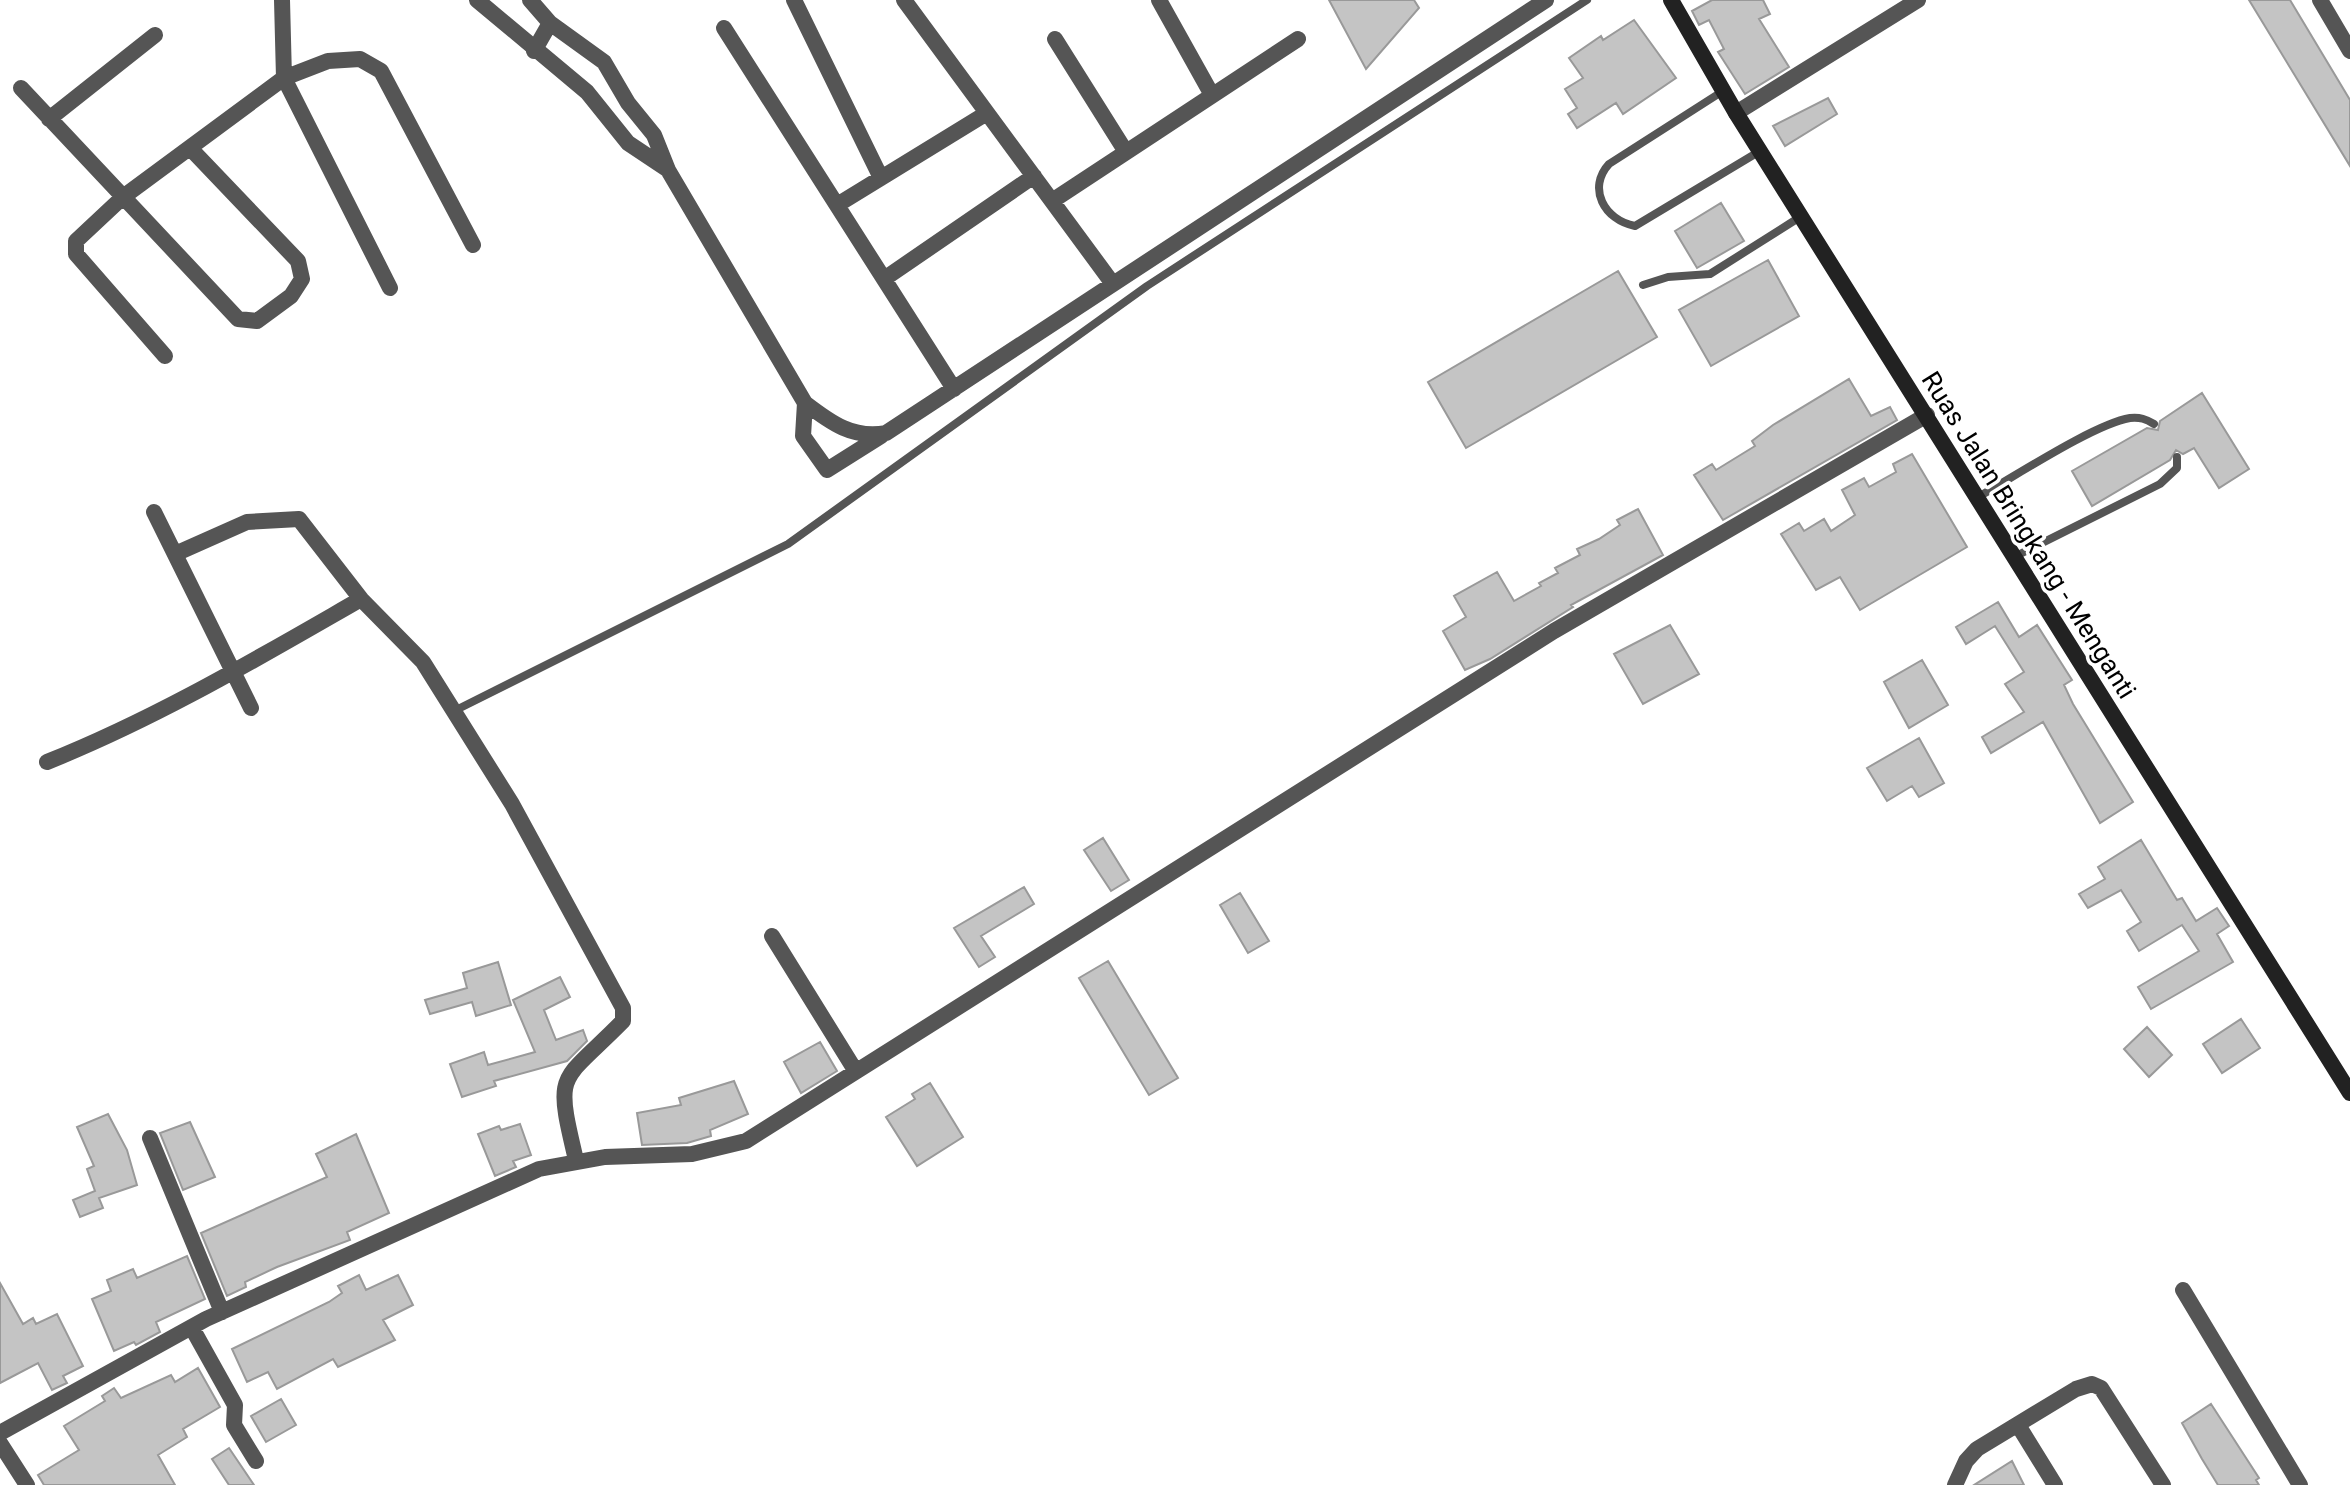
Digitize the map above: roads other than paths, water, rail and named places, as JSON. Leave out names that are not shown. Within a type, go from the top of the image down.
[{"type":"main road","name":"Ruas Jalan Bringkang - Menganti","points":[[1671,0],[1736,113],[2350,1093]]},
{"type":"street","points":[[282,0],[284,78],[390,288]]},
{"type":"street","points":[[477,0],[491,8],[534,51],[587,92],[628,143],[668,170]]},
{"type":"street","points":[[530,0],[550,23],[604,62],[628,103],[654,135],[668,170],[805,403],[833,425],[866,436],[886,433]]},
{"type":"street","points":[[794,0],[881,178]]},
{"type":"street","points":[[904,0],[1113,284]]},
{"type":"street","points":[[1159,0],[1212,95]]},
{"type":"street","points":[[805,403],[803,436],[827,470],[1546,0]]},
{"type":"street","points":[[1736,113],[1918,0]]},
{"type":"street","points":[[2320,0],[2350,51]]},
{"type":"street","points":[[534,51],[550,23]]},
{"type":"street","points":[[724,28],[954,389]]},
{"type":"street","points":[[49,119],[155,35]]},
{"type":"street","points":[[1055,39],[1126,152]]},
{"type":"street","points":[[1052,201],[1298,39]]},
{"type":"street","points":[[165,356],[76,254],[76,241],[123,197],[284,78],[328,61],[360,59],[381,71],[473,245]]},
{"type":"street","points":[[21,88],[238,319],[257,321],[280,304],[302,279],[298,261],[190,148]]},
{"type":"street","points":[[837,205],[987,113]]},
{"type":"street","points":[[884,279],[1034,176]]},
{"type":"street","points":[[0,1433],[222,1312],[539,1169],[576,1160],[692,1154],[746,1141],[1554,631],[1927,415]]},
{"type":"street","points":[[154,512],[251,708]]},
{"type":"street","points":[[175,554],[247,522],[299,519],[361,599],[423,662],[512,804],[623,1008],[623,1021],[570,1070],[562,1087],[576,1160]]},
{"type":"street","points":[[47,762],[113,736],[234,673],[361,599]]},
{"type":"street","points":[[772,936],[855,1070]]},
{"type":"street","points":[[150,1138],[222,1312]]},
{"type":"street","points":[[2183,1290],[2300,1485]]},
{"type":"street","points":[[192,1328],[235,1405],[234,1425],[256,1461]]},
{"type":"street","points":[[1955,1485],[1966,1461],[1977,1449],[2076,1389],[2092,1384],[2101,1388],[2163,1485]]},
{"type":"street","points":[[2018,1425],[2055,1485]]},
{"type":"street","points":[[0,1443],[27,1485]]},
{"type":"lane","points":[[454,711],[788,544],[1147,286],[1587,0]]},
{"type":"lane","points":[[1723,91],[1609,164],[1598,176],[1597,188],[1605,207],[1621,223],[1635,226],[1760,151]]},
{"type":"lane","points":[[1643,285],[1668,277],[1710,274],[1801,216]]},
{"type":"lane","points":[[1978,497],[2101,428],[2129,419],[2143,418],[2154,424]]},
{"type":"lane","points":[[2014,557],[2160,484],[2177,468],[2177,457]]}]
